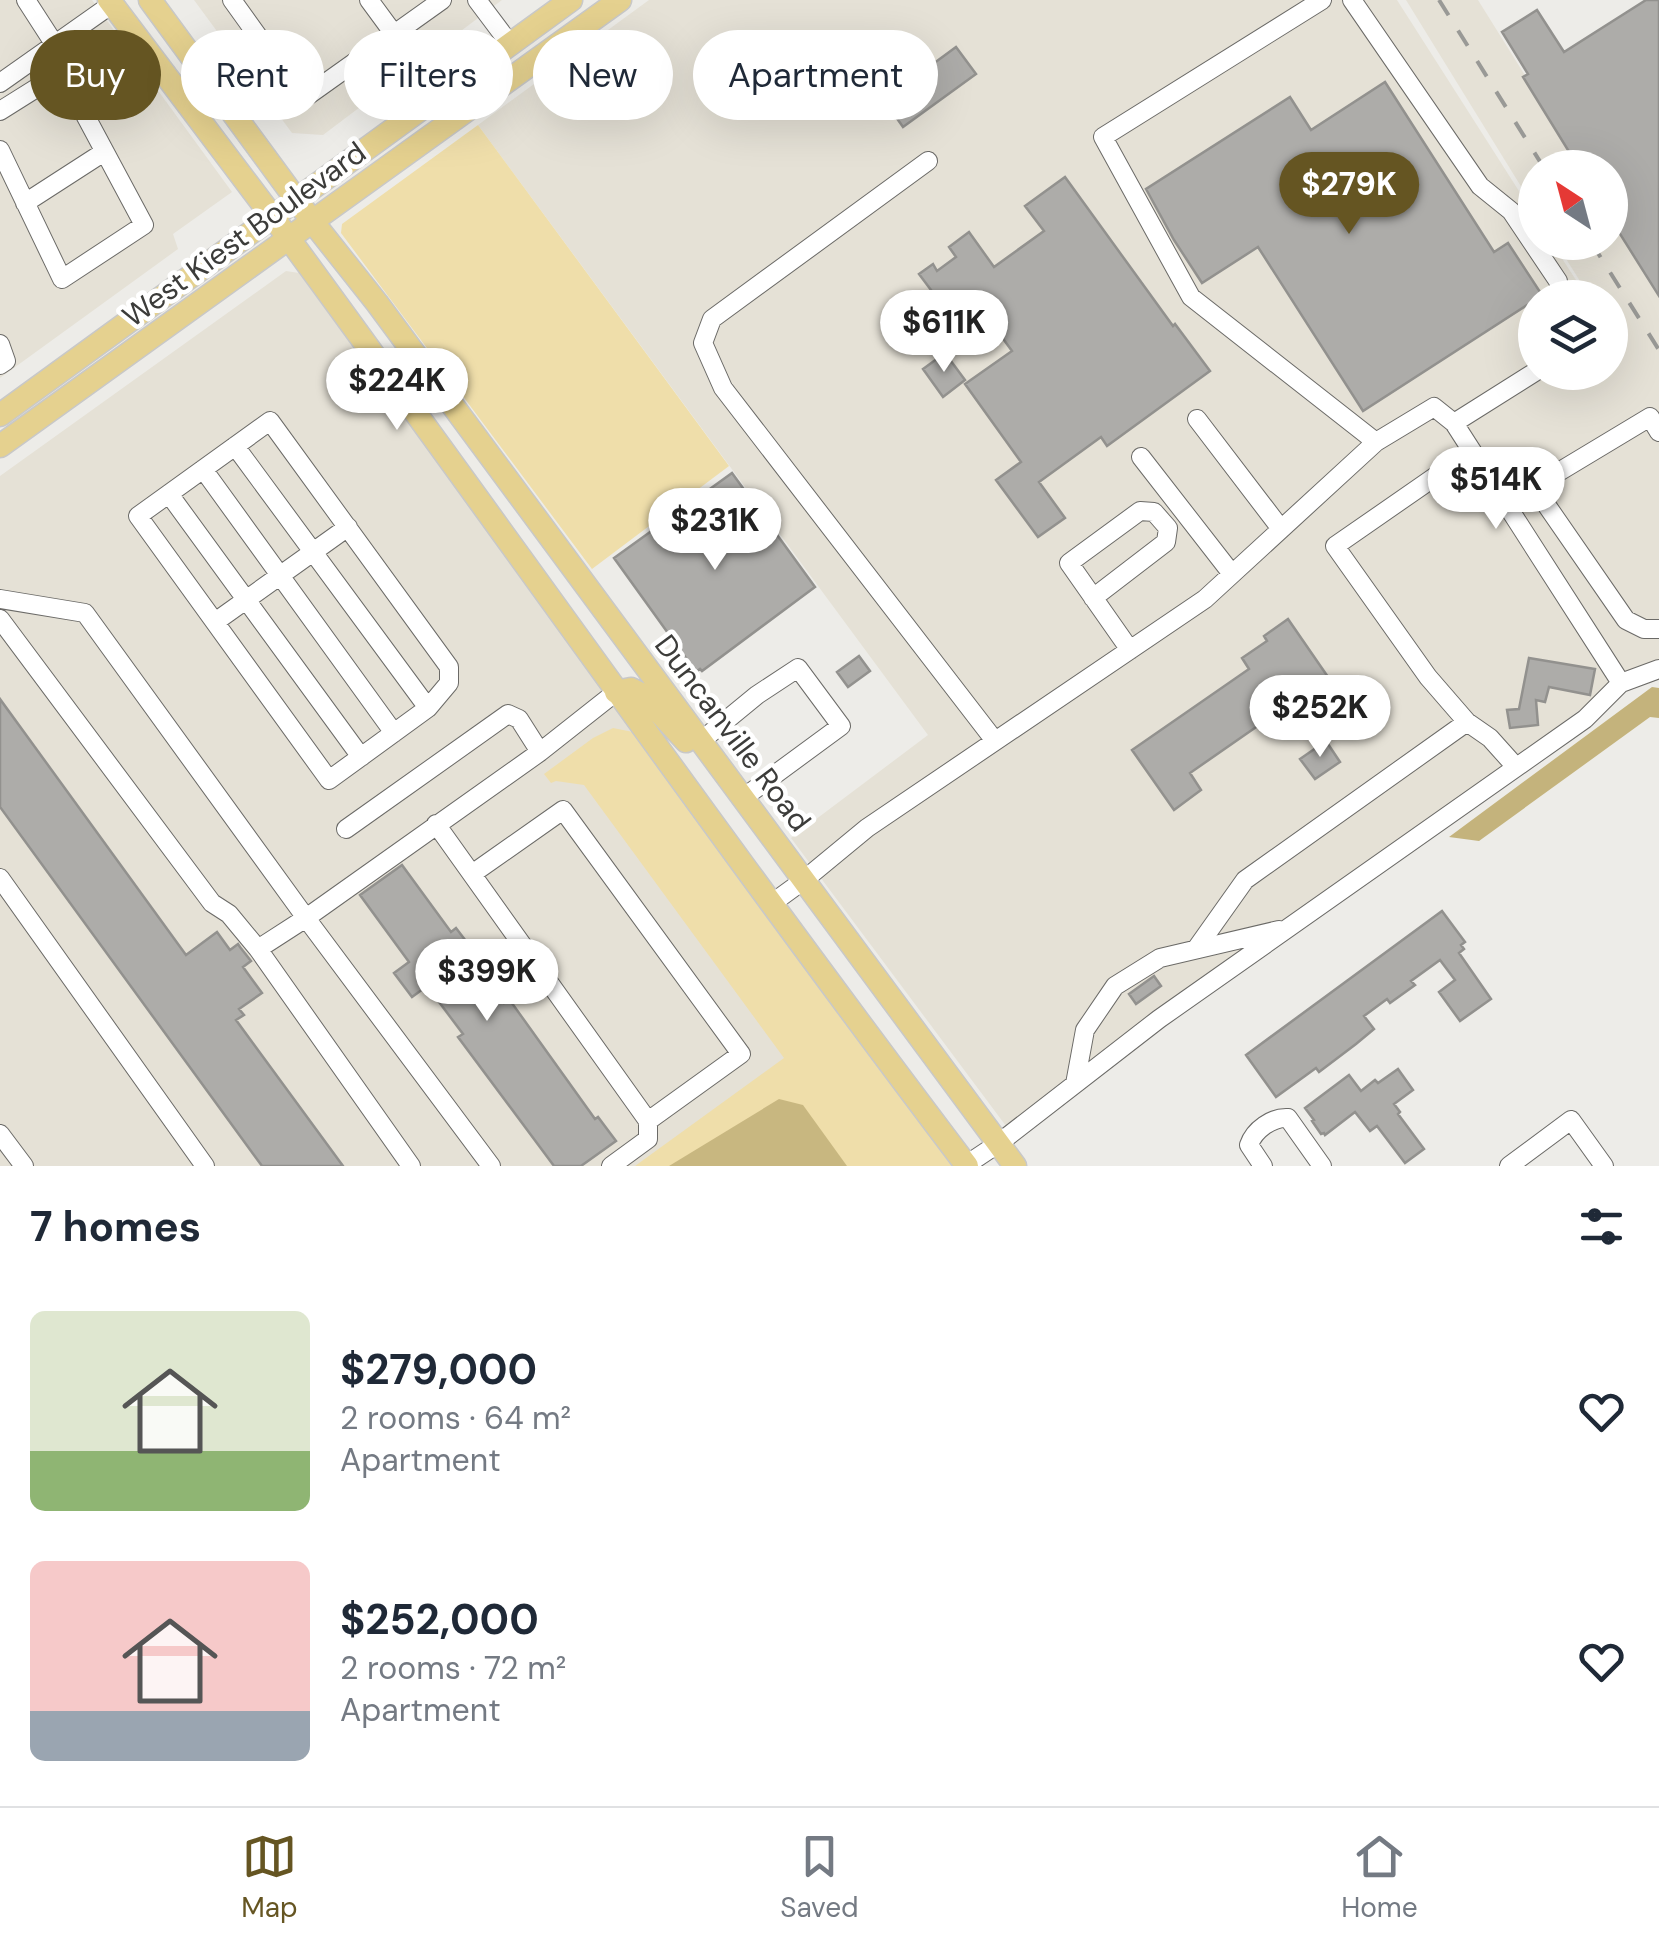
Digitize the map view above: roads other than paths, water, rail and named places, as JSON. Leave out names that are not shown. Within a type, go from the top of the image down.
[{"type":"main road","name":"Duncanville Road","points":[[150,0],[1016,1166]]},
{"type":"main road","name":"West Kiest Boulevard","points":[[513,42],[570,0]]},
{"type":"main road","name":"West Kiest Boulevard","points":[[0,446],[620,0]]},
{"type":"main road","points":[[113,1],[966,1166]]},
{"type":"main road","points":[[513,48],[526,68]]},
{"type":"main road","name":"West Kiest Boulevard","points":[[0,415],[405,120]]},
{"type":"main road","points":[[616,692],[646,666]]},
{"type":"main road","points":[[616,692],[631,688],[644,695],[687,742],[701,742]]},
{"type":"street","points":[[26,0],[45,30]]},
{"type":"street","points":[[232,0],[303,99],[344,70]]},
{"type":"street","points":[[368,0],[391,30]]},
{"type":"street","points":[[400,30],[442,0]]},
{"type":"street","points":[[476,0],[499,30]]},
{"type":"street","points":[[1322,0],[1102,136],[1191,297],[1376,442]]},
{"type":"street","points":[[1352,0],[1480,186],[1511,211],[1556,280]]},
{"type":"street","points":[[75,30],[113,1]]},
{"type":"street","points":[[20,98],[3,75],[30,59]]},
{"type":"street","points":[[0,111],[62,72],[144,226],[62,280],[0,150]]},
{"type":"street","points":[[25,203],[104,152]]},
{"type":"street","points":[[928,161],[712,319],[703,343],[723,388],[995,741]]},
{"type":"street","points":[[0,344],[6,361],[0,365]]},
{"type":"street","points":[[1454,423],[1518,383]]},
{"type":"street","points":[[772,904],[867,828],[1204,600],[1376,442],[1434,407],[1454,423],[1621,684]]},
{"type":"street","points":[[1659,432],[1650,417],[1542,482],[1543,500],[1626,620],[1644,629],[1659,630]]},
{"type":"street","points":[[270,420],[449,667],[450,683],[428,708],[329,780],[138,516],[235,446],[270,420]]},
{"type":"street","points":[[1196,420],[1281,529]]},
{"type":"street","points":[[235,446],[428,708]]},
{"type":"street","points":[[1472,450],[1335,546],[1428,678],[1466,722],[1490,738],[1516,767]]},
{"type":"street","points":[[1140,457],[1232,574]]},
{"type":"street","points":[[204,469],[394,733]]},
{"type":"street","points":[[169,494],[361,757]]},
{"type":"street","points":[[1519,524],[1549,508]]},
{"type":"street","points":[[1093,598],[1166,542],[1168,528],[1154,512],[1140,511],[1069,563],[1093,598],[1130,650]]},
{"type":"street","points":[[214,622],[348,527]]},
{"type":"street","points":[[0,599],[85,614],[491,1166]]},
{"type":"street","points":[[0,619],[212,903],[230,914],[258,949],[411,1166]]},
{"type":"street","points":[[701,742],[757,694],[798,668],[841,726],[743,798]]},
{"type":"street","points":[[966,1166],[1159,1019],[1585,719],[1621,684],[1659,669]]},
{"type":"street","points":[[258,949],[540,752],[616,692]]},
{"type":"street","points":[[346,829],[508,714],[519,719],[540,752]]},
{"type":"street","points":[[1196,949],[1245,880],[1466,722]]},
{"type":"street","points":[[472,874],[563,810],[741,1054],[648,1121]]},
{"type":"street","points":[[436,824],[648,1121],[648,1139],[611,1166]]},
{"type":"street","points":[[0,878],[205,1166]]},
{"type":"street","points":[[1075,1084],[1084,1030],[1116,986],[1160,958],[1288,928]]},
{"type":"street","points":[[1263,1166],[1249,1145],[1252,1136],[1277,1118],[1288,1118],[1322,1166]]},
{"type":"street","points":[[1509,1166],[1571,1120],[1604,1166]]},
{"type":"street","points":[[0,1134],[24,1166]]},
{"type":"railway","points":[[1439,0],[1533,150]]},
{"type":"railway","points":[[1602,260],[1659,350]]}]
